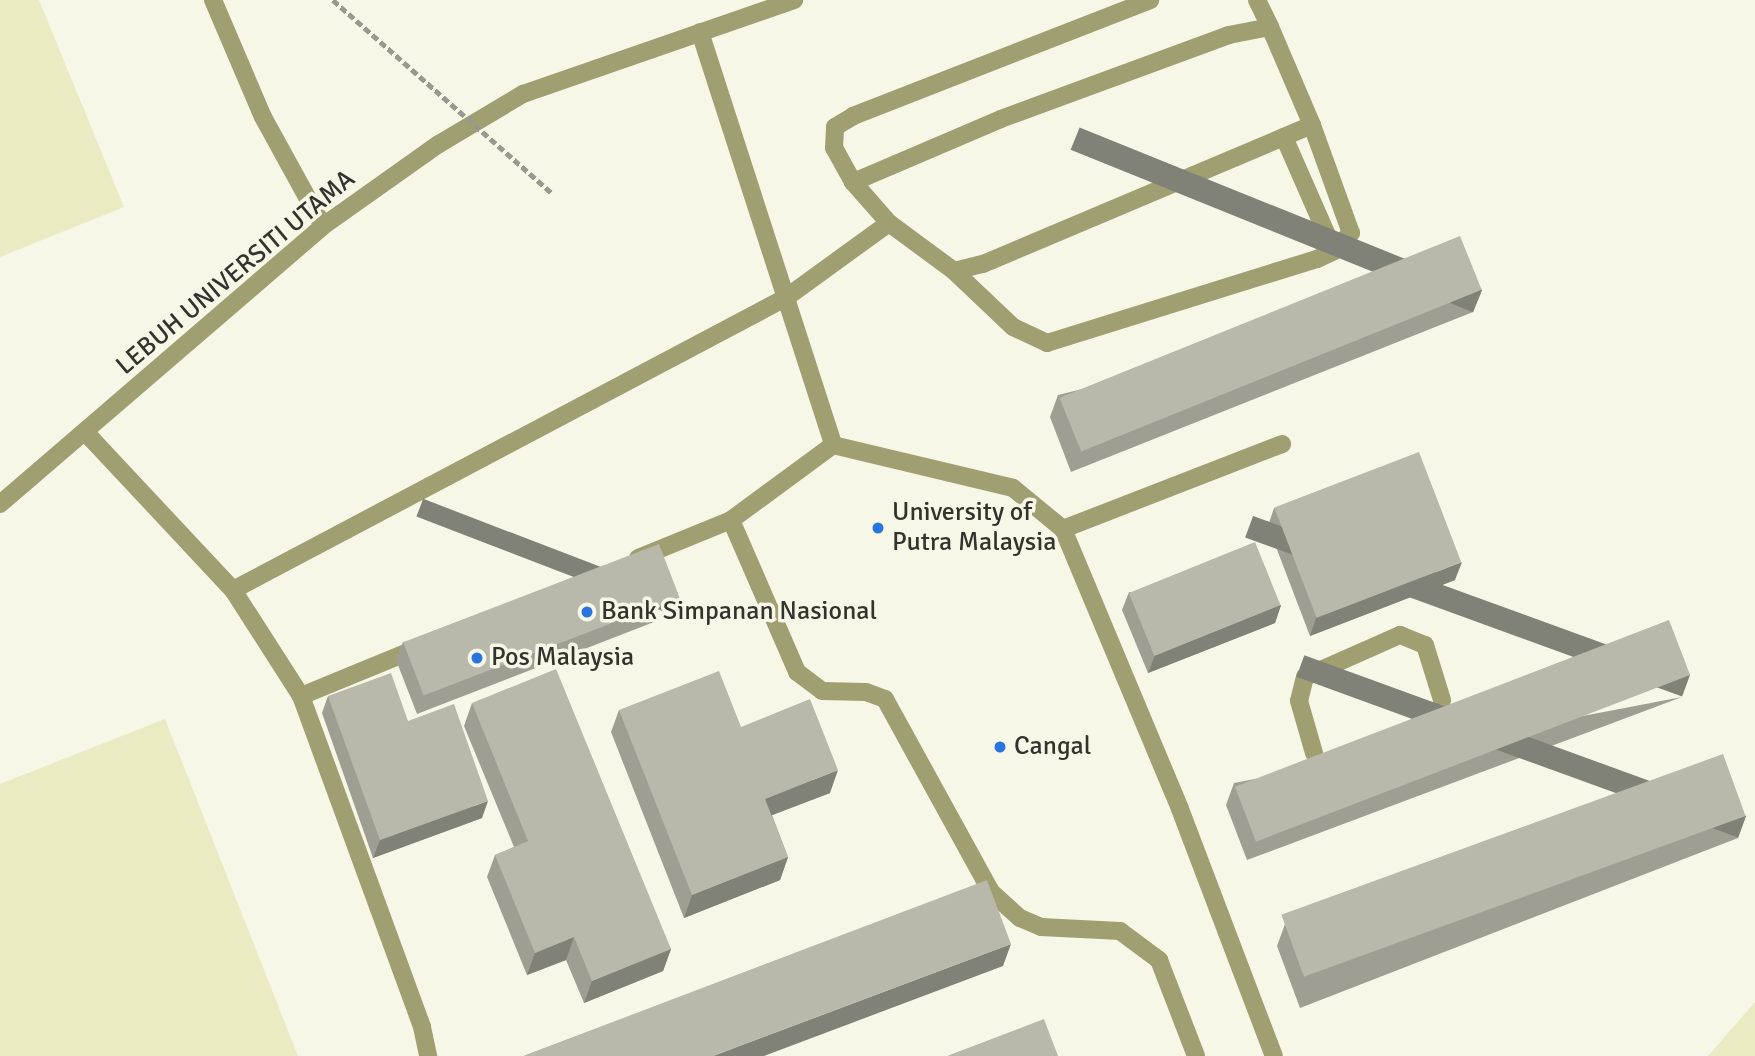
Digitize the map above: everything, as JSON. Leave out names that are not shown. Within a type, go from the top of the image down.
[{"type":"street","points":[[213,0],[263,117],[323,226]]},
{"type":"street","name":"LEBUH UNIVERSITI UTAMA","points":[[0,504],[86,434],[323,226],[439,144],[523,94],[794,0]]},
{"type":"street","points":[[1150,0],[853,116],[835,127],[834,148],[853,182],[889,223],[954,271],[1013,327],[1047,343],[1334,251],[1351,233],[1312,125],[1257,0]]},
{"type":"street","points":[[853,182],[1077,91],[1228,35],[1270,27]]},
{"type":"street","points":[[700,32],[832,445]]},
{"type":"street","points":[[954,271],[983,264],[1312,125]]},
{"type":"street","points":[[1284,137],[1334,251]]},
{"type":"street","points":[[233,590],[786,297],[889,223]]},
{"type":"street","points":[[86,434],[233,590],[301,696],[422,1027],[428,1056]]},
{"type":"street","points":[[1063,529],[1282,444]]},
{"type":"street","points":[[617,566],[731,520],[832,445],[1013,488],[1063,529],[1191,835],[1275,1056]]},
{"type":"street","points":[[731,520],[797,672],[822,691],[866,692],[885,699],[991,892],[1020,918],[1041,927],[1120,931],[1159,960],[1196,1056]]},
{"type":"street","points":[[1314,753],[1299,701],[1305,677],[1400,635],[1425,645],[1442,700]]},
{"type":"street","points":[[301,696],[440,639]]},
{"type":"path","points":[[333,0],[552,193]]},
{"type":"green space","points":[[0,0],[39,0],[124,207],[0,257]]},
{"type":"green space","points":[[165,719],[298,1056],[0,1056],[0,784]]},
{"type":"green space","points":[[1755,1002],[1755,1056],[1708,1056]]},
{"type":"building","points":[[1460,236],[1482,290],[1081,452],[1059,398]]},
{"type":"building","points":[[1419,452],[1461,562],[1317,618],[1274,508]]},
{"type":"building","points":[[1255,542],[1280,605],[1154,656],[1129,593]]},
{"type":"building","points":[[659,544],[679,597],[424,695],[403,642]]},
{"type":"building","points":[[1669,620],[1690,675],[1256,842],[1235,787]]},
{"type":"building","points":[[556,669],[671,949],[592,981],[574,937],[535,953],[495,855],[528,841],[472,703]]},
{"type":"building","points":[[719,671],[741,727],[810,699],[838,770],[765,799],[788,857],[692,895],[619,710]]},
{"type":"building","points":[[391,673],[408,721],[454,704],[488,801],[380,840],[328,696]]},
{"type":"building","points":[[1723,754],[1746,816],[1304,977],[1281,915]]},
{"type":"building","points":[[987,880],[1011,944],[713,1056],[523,1056]]},
{"type":"building","points":[[1044,1019],[1058,1056],[947,1056]]},
{"type":"place","name":"University of Putra Malaysia","points":[[878,528]]},
{"type":"place","name":"Bank Simpanan Nasional","points":[[587,612]]},
{"type":"place","name":"Pos Malaysia","points":[[477,658]]},
{"type":"place","name":"Cangal","points":[[1000,747]]}]
